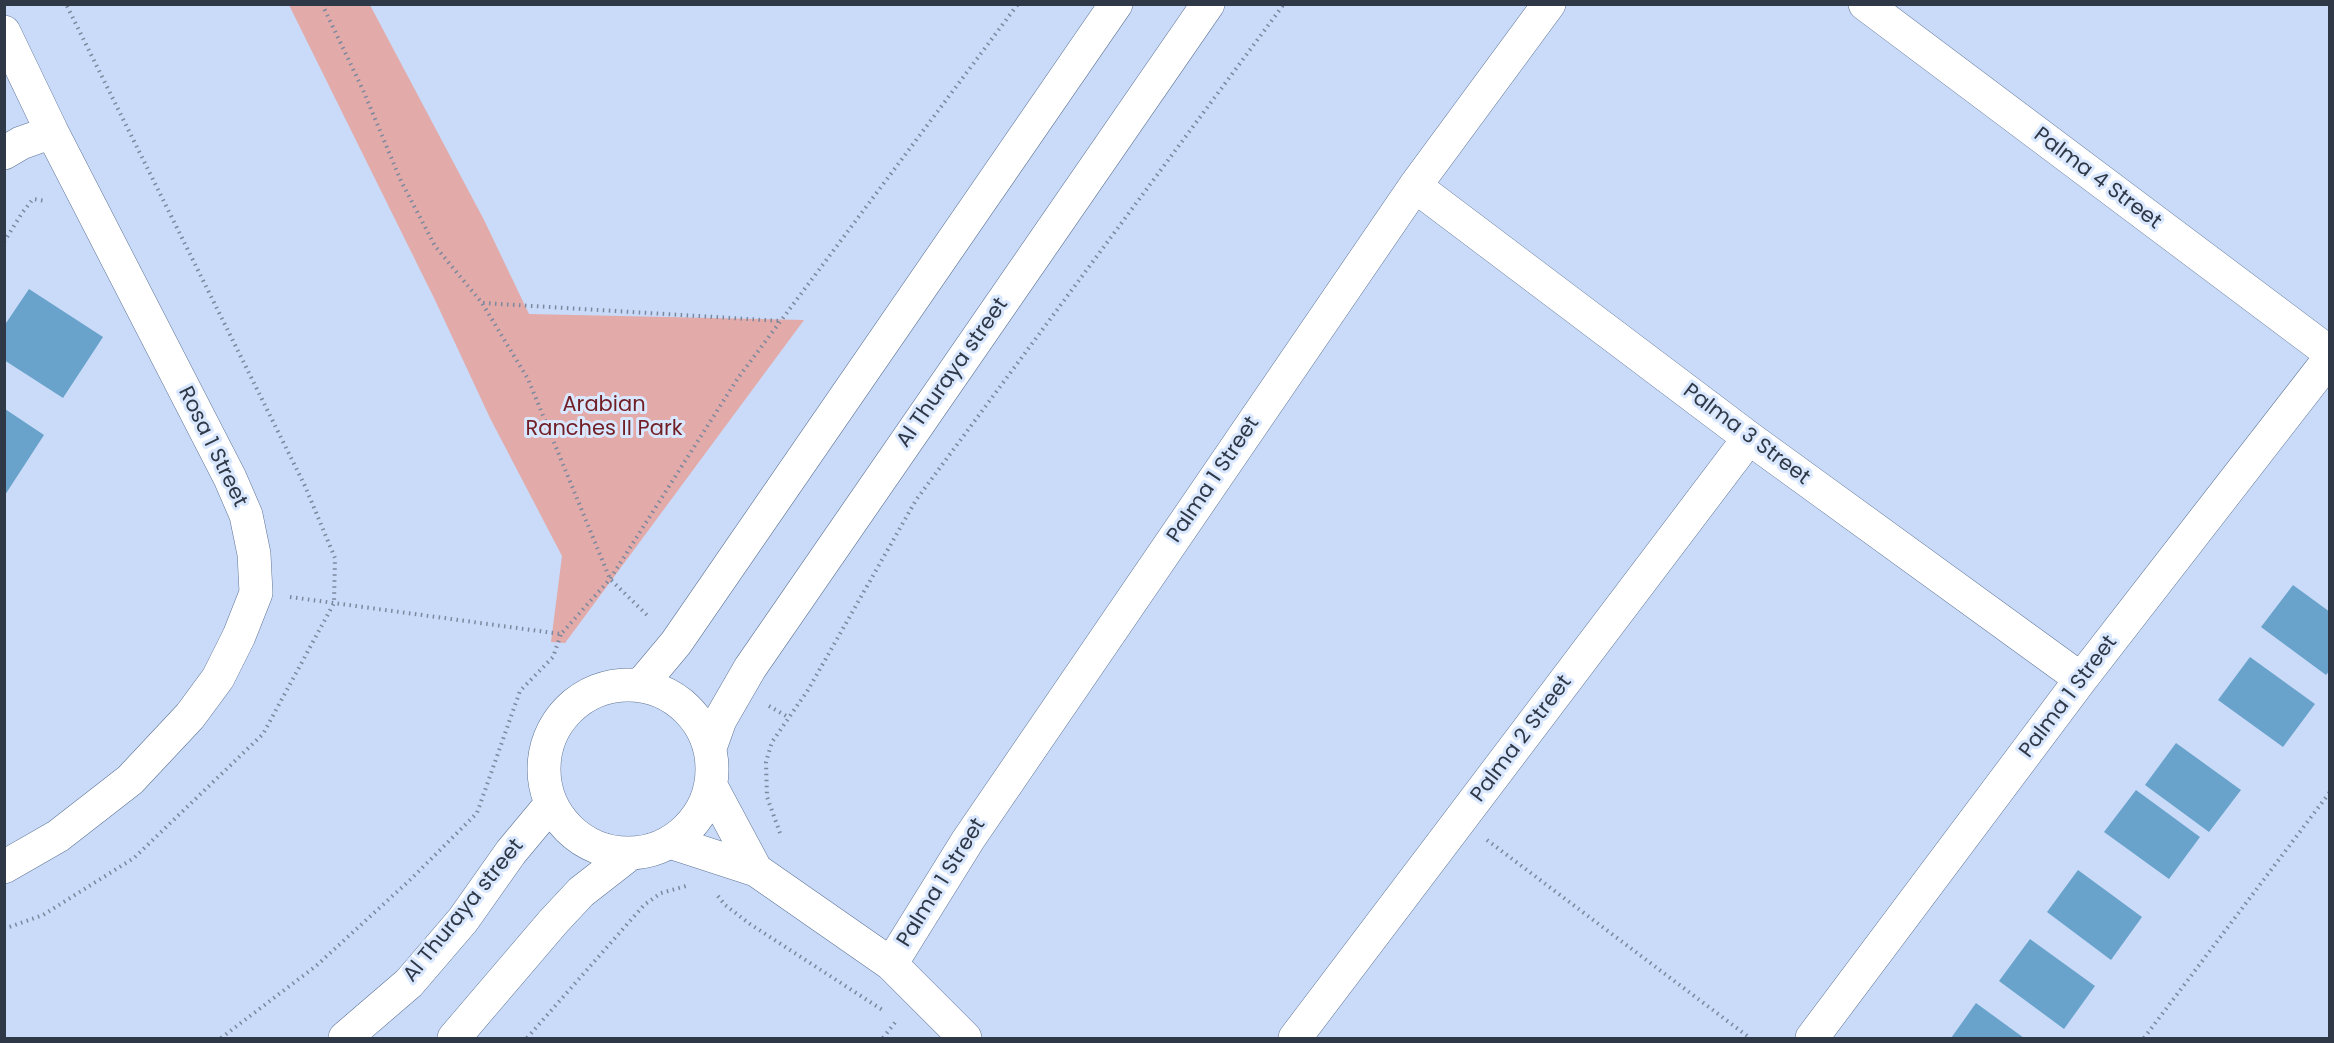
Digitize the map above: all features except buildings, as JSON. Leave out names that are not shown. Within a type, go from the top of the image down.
[{"type":"street","points":[[640,686],[676,643],[1116,4]]},
{"type":"street","name":"Al Thuraya street","points":[[710,748],[720,720],[750,668],[1208,4]]},
{"type":"street","name":"Palma 1 Street","points":[[891,964],[968,840],[1415,186],[1549,4]]},
{"type":"street","name":"Palma 4 Street","points":[[1865,4],[2330,356]]},
{"type":"street","name":"Rosa 1 Street","points":[[4,32],[52,132],[230,478],[246,515],[254,554],[256,593],[239,636],[218,678],[190,716],[130,780],[58,836],[4,867]]},
{"type":"street","points":[[4,153],[21,143],[52,132]]},
{"type":"street","name":"Palma 3 Street","points":[[1415,186],[1749,438],[2081,679]]},
{"type":"street","name":"Palma 1 Street","points":[[1812,1038],[2081,679],[2330,356]]},
{"type":"street","name":"Palma 2 Street","points":[[1295,1038],[1749,438]]},
{"type":"street","points":[[640,686],[664,693],[685,706],[701,725],[710,748],[713,767],[711,786],[703,808],[689,827],[670,842],[651,850],[631,853],[606,850],[583,840],[564,824],[551,804],[544,775],[547,745],[561,718],[583,698],[611,687],[640,686]]},
{"type":"street","points":[[711,786],[756,870]]},
{"type":"street","name":"Al Thuraya street","points":[[345,1038],[409,983],[463,920],[512,852],[551,804]]},
{"type":"street","points":[[670,842],[756,870]]},
{"type":"street","points":[[454,1038],[574,899],[631,853]]},
{"type":"street","name":"Palma 1 Street","points":[[756,870],[891,964],[965,1038]]},
{"type":"path","points":[[322,4],[363,90],[401,181],[435,246],[482,303],[528,379],[592,530],[610,579],[676,643]]},
{"type":"path","points":[[221,1038],[316,966],[411,879],[477,813],[520,691],[553,657],[561,634],[610,579],[738,378],[1018,4]]},
{"type":"path","points":[[756,870],[781,834],[767,797],[766,762],[772,742],[808,690],[916,500],[1284,4]]},
{"type":"path","points":[[482,303],[781,321]]},
{"type":"path","points":[[256,593],[561,634]]},
{"type":"path","points":[[738,688],[788,717]]},
{"type":"path","points":[[2144,1038],[2330,792]]},
{"type":"path","points":[[1461,820],[1750,1038]]},
{"type":"path","points":[[527,1038],[644,905],[661,893],[687,886]]},
{"type":"path","points":[[713,891],[725,905],[750,924],[897,1020]]},
{"type":"green space","name":"Arabian Ranches II Park","points":[[289,5],[370,5],[484,220],[529,314],[804,320],[565,643],[551,642],[562,556],[490,418],[435,300]]}]
